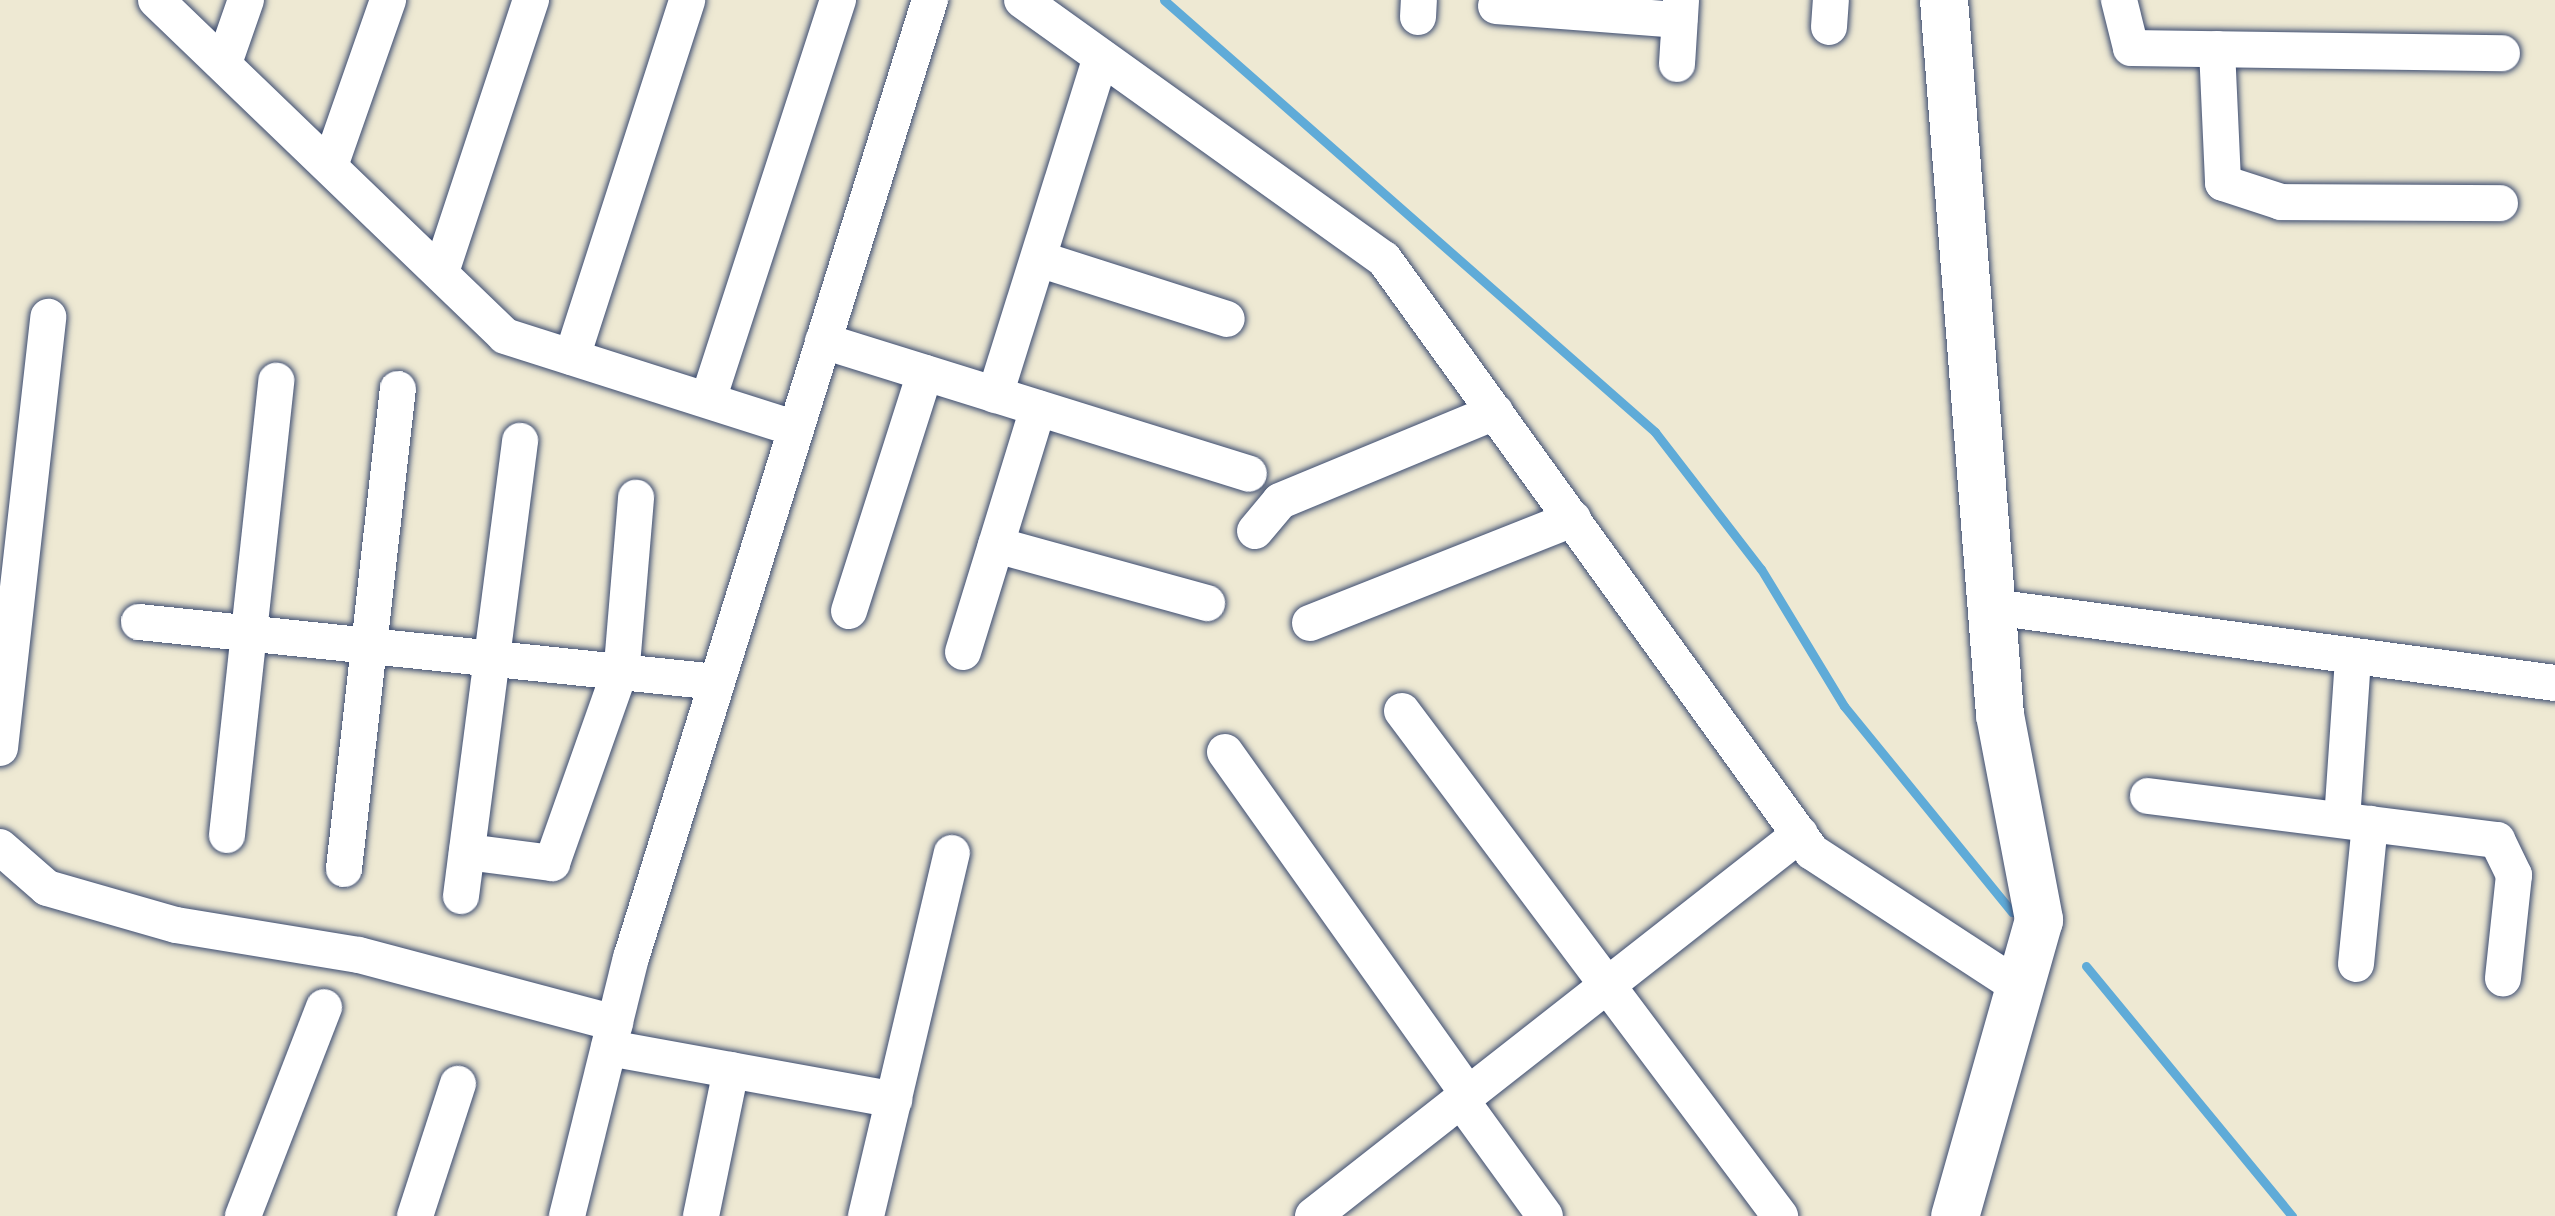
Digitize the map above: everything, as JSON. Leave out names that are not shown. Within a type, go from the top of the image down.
[{"type":"street","points":[[156,0],[331,163],[506,336],[796,429]]},
{"type":"street","points":[[224,63],[246,0]]},
{"type":"street","points":[[331,163],[388,0]]},
{"type":"street","points":[[441,272],[531,0]]},
{"type":"street","points":[[572,357],[687,0]]},
{"type":"street","points":[[708,400],[838,0]]},
{"type":"street","points":[[567,1216],[612,1035],[930,0]]},
{"type":"street","points":[[1022,0],[1384,259],[1800,834],[2016,985]]},
{"type":"street","points":[[1944,0],[1993,607],[2039,920],[2016,985],[1955,1216]]},
{"type":"street","points":[[2119,0],[2131,48],[2502,53]]},
{"type":"street","points":[[1496,7],[1680,10],[1677,64]]},
{"type":"street","points":[[2217,50],[2223,183],[2281,202],[2500,203]]},
{"type":"street","points":[[995,394],[1101,57]]},
{"type":"street","points":[[1039,259],[1227,319]]},
{"type":"street","points":[[0,748],[13,518],[47,317]]},
{"type":"street","points":[[823,341],[1249,474]]},
{"type":"street","points":[[849,611],[926,373]]},
{"type":"street","points":[[227,835],[276,381]]},
{"type":"street","points":[[344,869],[398,389]]},
{"type":"street","points":[[963,652],[1038,408]]},
{"type":"street","points":[[1255,531],[1280,501],[1495,412]]},
{"type":"street","points":[[461,896],[520,441]]},
{"type":"street","points":[[467,852],[552,863],[622,665],[636,497]]},
{"type":"street","points":[[1310,623],[1573,519]]},
{"type":"street","points":[[996,545],[1207,603]]},
{"type":"street","points":[[1993,607],[2555,683]]},
{"type":"street","points":[[140,622],[492,658],[622,665],[718,682]]},
{"type":"street","points":[[2353,658],[2356,964]]},
{"type":"street","points":[[1402,711],[1780,1216]]},
{"type":"street","points":[[1225,752],[1545,1216]]},
{"type":"street","points":[[2148,796],[2356,822],[2511,850],[2503,978]]},
{"type":"street","points":[[1312,1216],[1800,834]]},
{"type":"street","points":[[0,847],[46,887],[176,925],[359,955],[731,1070],[893,1100]]},
{"type":"street","points":[[866,1216],[952,853]]},
{"type":"street","points":[[243,1216],[324,1007]]},
{"type":"street","points":[[701,1216],[731,1070]]},
{"type":"street","points":[[415,1216],[458,1084]]},
{"type":"waterway","points":[[1164,0],[1655,432],[1761,569],[1844,706],[2012,912]]},
{"type":"waterway","points":[[2086,966],[2292,1216]]}]
